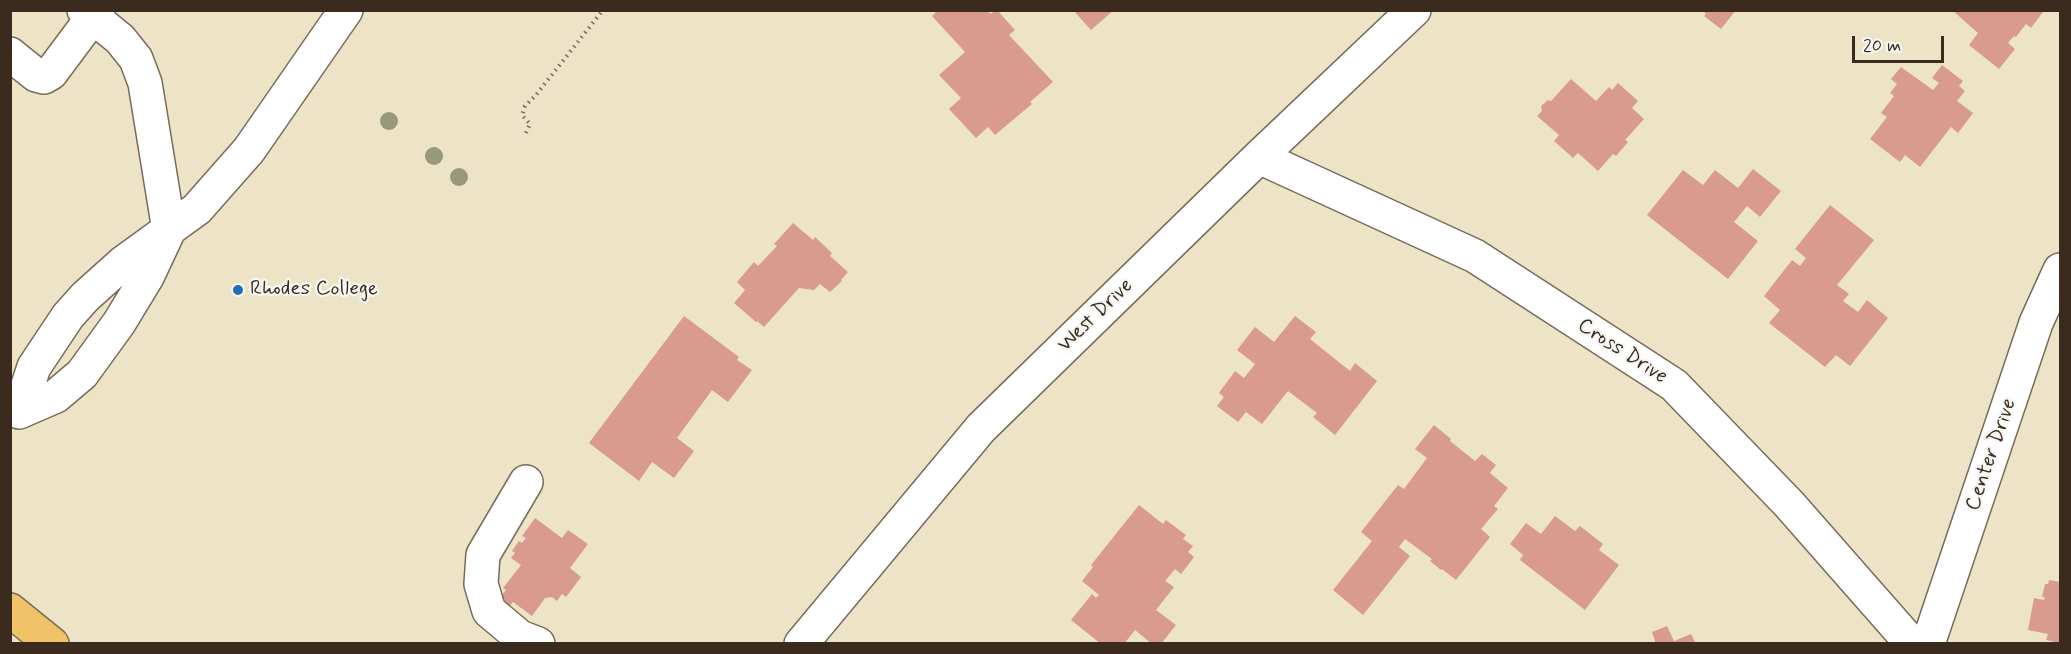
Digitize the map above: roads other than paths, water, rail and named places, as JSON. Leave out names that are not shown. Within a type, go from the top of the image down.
[{"type":"main road","points":[[10,610],[52,644]]},
{"type":"street","points":[[15,418],[34,366],[68,316],[85,297],[124,262],[197,209],[249,150],[346,10]]},
{"type":"street","name":"West Drive","points":[[801,644],[981,428],[1259,157],[1414,10]]},
{"type":"street","points":[[10,54],[36,75],[44,77],[51,73],[92,13],[120,39],[136,59],[145,83],[169,230],[147,277],[82,374],[56,396],[15,418]]},
{"type":"street","name":"Cross Drive","points":[[1259,157],[1475,256],[1674,385],[1789,504],[1912,644]]},
{"type":"street","name":"Center Drive","points":[[1928,644],[2036,323],[2061,270]]},
{"type":"street","points":[[526,482],[483,555],[481,584],[489,611],[520,637],[538,644]]},
{"type":"place","name":"Rhodes College","points":[[238,290]]}]
